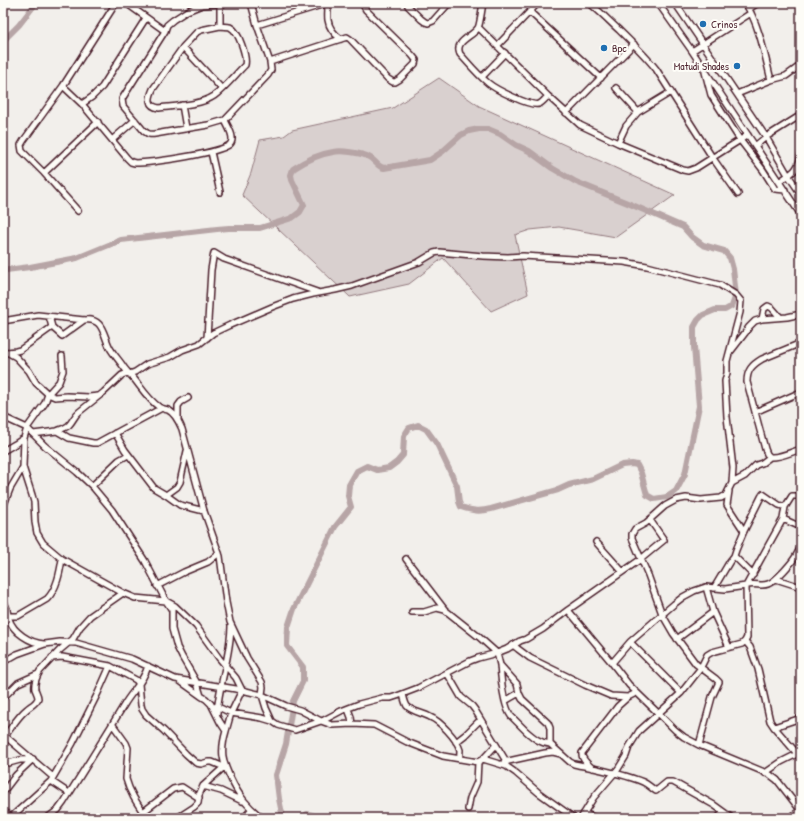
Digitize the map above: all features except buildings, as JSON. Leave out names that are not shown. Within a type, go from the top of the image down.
[{"type":"street","points":[[78,211],[22,151],[20,145],[63,86],[116,3]]},
{"type":"street","points":[[126,3],[165,31]]},
{"type":"street","points":[[190,3],[202,5],[229,3]]},
{"type":"street","points":[[202,5],[181,14],[167,25],[165,31],[122,99],[124,106],[135,120],[144,131],[150,134],[208,125],[225,120],[268,75],[271,70],[270,62],[251,3]]},
{"type":"street","points":[[257,25],[328,3],[328,20],[331,29],[340,39]]},
{"type":"street","points":[[270,62],[347,37],[393,82],[400,79],[415,64],[416,60],[369,13],[362,3]]},
{"type":"street","points":[[407,3],[408,6],[424,22],[428,23],[433,21],[449,3]]},
{"type":"street","points":[[483,3],[478,28],[459,45],[458,50],[460,54],[489,84],[496,89],[535,105],[541,103],[548,96]]},
{"type":"street","points":[[497,46],[538,3]]},
{"type":"street","points":[[589,3],[634,44],[656,69],[712,157],[738,194]]},
{"type":"street","points":[[658,3],[692,51],[801,215]]},
{"type":"street","points":[[675,3],[766,137],[788,176],[801,194]]},
{"type":"street","points":[[745,3],[757,26],[771,80]]},
{"type":"street","points":[[692,51],[750,11],[758,3]]},
{"type":"street","points":[[220,4],[220,26]]},
{"type":"street","points":[[530,12],[601,78]]},
{"type":"street","points":[[82,104],[102,87],[146,18]]},
{"type":"street","points":[[220,26],[230,27],[237,33],[244,52],[246,61],[245,65],[214,96],[208,99],[182,105],[159,108],[153,106],[150,103],[150,95],[153,89],[183,47],[197,32],[201,30],[220,26]]},
{"type":"street","points":[[478,28],[580,125],[618,143],[684,170],[692,170],[748,135]]},
{"type":"street","points":[[566,113],[634,44]]},
{"type":"street","points":[[183,47],[222,88]]},
{"type":"street","points":[[482,77],[505,54]]},
{"type":"street","points":[[737,94],[771,80],[786,76],[801,65]]},
{"type":"street","points":[[704,69],[711,95],[740,140],[763,170],[774,189],[785,190]]},
{"type":"street","points":[[63,86],[82,104],[127,158],[135,163],[165,160],[211,152],[226,147],[230,145],[232,138],[225,120]]},
{"type":"street","points":[[616,88],[638,112]]},
{"type":"street","points":[[618,143],[626,126],[638,112],[671,92]]},
{"type":"street","points":[[182,105],[186,128]]},
{"type":"street","points":[[755,146],[801,114]]},
{"type":"street","points":[[112,140],[135,120]]},
{"type":"street","points":[[44,174],[98,122]]},
{"type":"street","points":[[211,152],[220,192]]},
{"type":"street","points":[[779,182],[797,169],[801,156]]},
{"type":"street","points":[[33,434],[57,431],[68,426],[75,415],[104,392],[122,375],[135,372],[147,364],[170,357],[182,350],[199,344],[213,334],[230,325],[293,299],[352,286],[390,273],[419,262],[434,253],[439,252],[508,257],[523,256],[634,264],[647,266],[720,286],[738,297],[741,301],[741,307],[727,361],[725,381],[727,417],[733,468],[727,506],[744,531]]},
{"type":"street","points":[[207,338],[211,270],[214,254],[318,293]]},
{"type":"street","points":[[762,319],[764,309],[768,306],[772,308],[780,317]]},
{"type":"street","points":[[729,354],[753,323],[762,319],[801,314]]},
{"type":"street","points":[[3,321],[38,315],[94,321],[102,327],[110,349],[120,360],[128,374],[134,378],[147,396],[160,409]]},
{"type":"street","points":[[49,316],[52,326],[62,336],[84,320]]},
{"type":"street","points":[[5,351],[20,350],[52,326]]},
{"type":"street","points":[[770,457],[766,454],[764,449],[747,382],[747,376],[753,364],[801,343]]},
{"type":"street","points":[[5,351],[16,357],[30,371],[36,383],[48,394],[55,397],[98,396]]},
{"type":"street","points":[[62,356],[62,378],[48,394],[45,403],[27,428],[24,438],[22,467],[34,502],[37,533],[43,543],[62,559],[123,593],[135,598],[166,601],[175,606],[192,622],[226,665],[239,683],[242,690],[231,713],[224,739],[222,749],[224,767],[236,791],[243,801],[251,810],[262,818]]},
{"type":"street","points":[[755,412],[801,392]]},
{"type":"street","points":[[57,431],[69,438],[97,443],[160,409],[170,410],[176,408],[181,402],[188,398]]},
{"type":"street","points":[[178,406],[179,420],[204,511],[219,552],[230,622],[230,646],[217,707],[217,715]]},
{"type":"street","points":[[170,410],[179,420]]},
{"type":"street","points":[[3,417],[27,428],[92,486],[112,510],[145,561],[172,610],[171,623],[177,647],[197,683],[201,696]]},
{"type":"street","points":[[115,433],[128,455],[154,488],[180,505],[204,511]]},
{"type":"street","points":[[3,451],[24,438]]},
{"type":"street","points":[[732,482],[745,476],[756,465],[762,463],[770,457],[782,456],[801,449]]},
{"type":"street","points":[[166,495],[180,482],[188,450]]},
{"type":"street","points":[[92,486],[117,461],[128,455]]},
{"type":"street","points":[[3,506],[22,467]]},
{"type":"street","points":[[699,745],[712,697],[719,682],[693,661],[673,633],[662,614],[633,542],[632,534],[635,529],[650,520],[665,506],[676,500],[686,498],[701,500],[721,498],[729,490]]},
{"type":"street","points":[[714,588],[730,560],[734,556],[744,531],[763,494],[779,505],[785,507]]},
{"type":"street","points":[[581,818],[594,797],[615,773],[639,731],[681,693],[700,668],[707,655],[712,652],[742,644],[745,641],[747,637],[746,586],[784,519],[785,507],[792,496],[801,498]]},
{"type":"street","points":[[784,519],[801,527]]},
{"type":"street","points":[[180,680],[217,707],[231,713],[262,718],[272,721],[282,727],[295,730],[321,721],[348,709],[382,698],[391,698],[403,694],[478,658],[508,649],[543,629],[622,571],[641,559],[664,540],[650,520]]},
{"type":"street","points":[[596,542],[622,571]]},
{"type":"street","points":[[612,663],[630,642],[683,597],[706,587],[725,589],[750,584],[768,584],[776,579],[797,555],[801,545]]},
{"type":"street","points":[[158,586],[184,572],[208,562],[219,552]]},
{"type":"street","points":[[734,556],[753,575]]},
{"type":"street","points":[[8,616],[18,616],[50,597],[61,570],[62,559]]},
{"type":"street","points":[[406,559],[445,610],[498,653],[506,706],[510,715],[538,740],[550,744],[574,764],[615,773],[645,783],[656,791],[668,782],[673,782],[714,805],[732,818]]},
{"type":"street","points":[[776,579],[801,587]]},
{"type":"street","points":[[706,587],[713,612],[729,647]]},
{"type":"street","points":[[69,793],[33,760],[4,737],[22,714],[38,699],[35,689],[38,674],[60,650],[74,638],[80,627],[90,616],[123,593]]},
{"type":"street","points":[[3,601],[8,607],[10,622],[17,631],[22,636],[39,644],[69,642],[88,646],[132,659],[175,679],[242,690],[262,695],[332,725],[374,725],[399,738],[443,756],[506,764],[545,753],[553,752],[562,754]]},
{"type":"street","points":[[412,612],[424,612],[437,608],[445,610]]},
{"type":"street","points":[[568,610],[636,693],[679,734],[699,745],[769,774],[777,780],[800,810],[790,818]]},
{"type":"street","points":[[677,639],[713,612]]},
{"type":"street","points":[[230,622],[247,658],[262,682],[262,695],[272,721]]},
{"type":"street","points":[[745,641],[750,647],[758,669],[770,721],[799,756],[781,762],[765,773]]},
{"type":"street","points":[[630,642],[681,693]]},
{"type":"street","points":[[3,662],[17,654],[45,644]]},
{"type":"street","points":[[513,645],[530,658],[585,685],[611,696],[628,697]]},
{"type":"street","points":[[52,658],[73,658],[110,666],[136,680],[140,684],[141,705],[146,715],[196,763],[201,764],[212,762],[224,767]]},
{"type":"street","points":[[500,665],[516,684],[522,699],[548,723],[550,728],[550,744]]},
{"type":"street","points":[[3,810],[10,818],[52,779],[76,736],[110,666]]},
{"type":"street","points":[[47,818],[61,807],[128,699],[145,676],[148,666]]},
{"type":"street","points":[[447,673],[462,697],[472,706],[506,764],[539,793],[574,818]]},
{"type":"street","points":[[3,698],[18,682],[38,674]]},
{"type":"street","points":[[505,700],[519,693]]},
{"type":"street","points":[[592,768],[582,758],[582,753],[618,706],[628,697],[636,693]]},
{"type":"street","points":[[403,694],[408,707],[433,718],[448,732],[460,750],[459,759]]},
{"type":"street","points":[[211,704],[226,731]]},
{"type":"street","points":[[348,709],[352,724]]},
{"type":"street","points":[[774,727],[801,718]]},
{"type":"street","points":[[456,742],[481,720]]},
{"type":"street","points":[[113,725],[128,746],[129,752],[126,779],[130,790],[147,818]]},
{"type":"street","points":[[468,810],[470,798],[477,782],[481,760],[496,745]]},
{"type":"street","points":[[3,758],[9,763],[20,760],[33,760]]},
{"type":"street","points":[[3,792],[16,775],[33,760]]},
{"type":"street","points":[[177,818],[198,803],[203,786],[224,767]]},
{"type":"street","points":[[203,786],[221,791],[243,801]]},
{"type":"street","points":[[143,812],[173,789],[178,787],[182,787],[199,798]]},
{"type":"street","points":[[244,818],[251,810]]},
{"type":"street","points":[[718,818],[724,812]]},
{"type":"street","points":[[584,813],[595,818]]},
{"type":"shaded area","points":[[439,78],[479,106],[675,195],[616,237],[559,227],[530,230],[515,235],[528,294],[491,311],[443,258],[409,284],[350,297],[242,195],[251,173],[260,140],[284,136],[292,130],[393,108]]},
{"type":"waterway","points":[[3,41],[19,25],[36,3]]},
{"type":"waterway","points":[[3,273],[6,270],[77,258],[121,240],[217,229],[260,228],[292,218],[300,212],[304,205],[291,175],[293,169],[312,158],[333,152],[350,152],[367,156],[379,166],[384,168],[430,160],[442,152],[461,135],[469,131],[479,129],[488,129],[500,134],[576,182],[683,227],[692,237],[703,245],[724,251],[730,258],[733,269],[736,295],[732,306],[725,310],[715,310],[703,315],[694,327],[694,347],[699,406],[685,474],[676,491],[667,497],[654,499],[647,495],[641,473],[637,465],[632,464],[622,465],[593,479],[491,509],[479,511],[461,507],[457,486],[437,444],[426,429],[418,425],[409,428],[404,436],[403,455],[397,462],[389,468],[377,470],[367,466],[357,471],[349,485],[348,496],[351,507],[335,527],[294,609],[288,627],[287,646],[303,667],[303,681],[293,701],[286,744],[276,775],[283,818]]},
{"type":"waterway","points":[[302,818],[307,814],[319,818]]},
{"type":"place","name":"Crinos","points":[[703,24]]},
{"type":"place","name":"Bpc","points":[[604,48]]},
{"type":"place","name":"Matudi Shades","points":[[737,66]]}]
